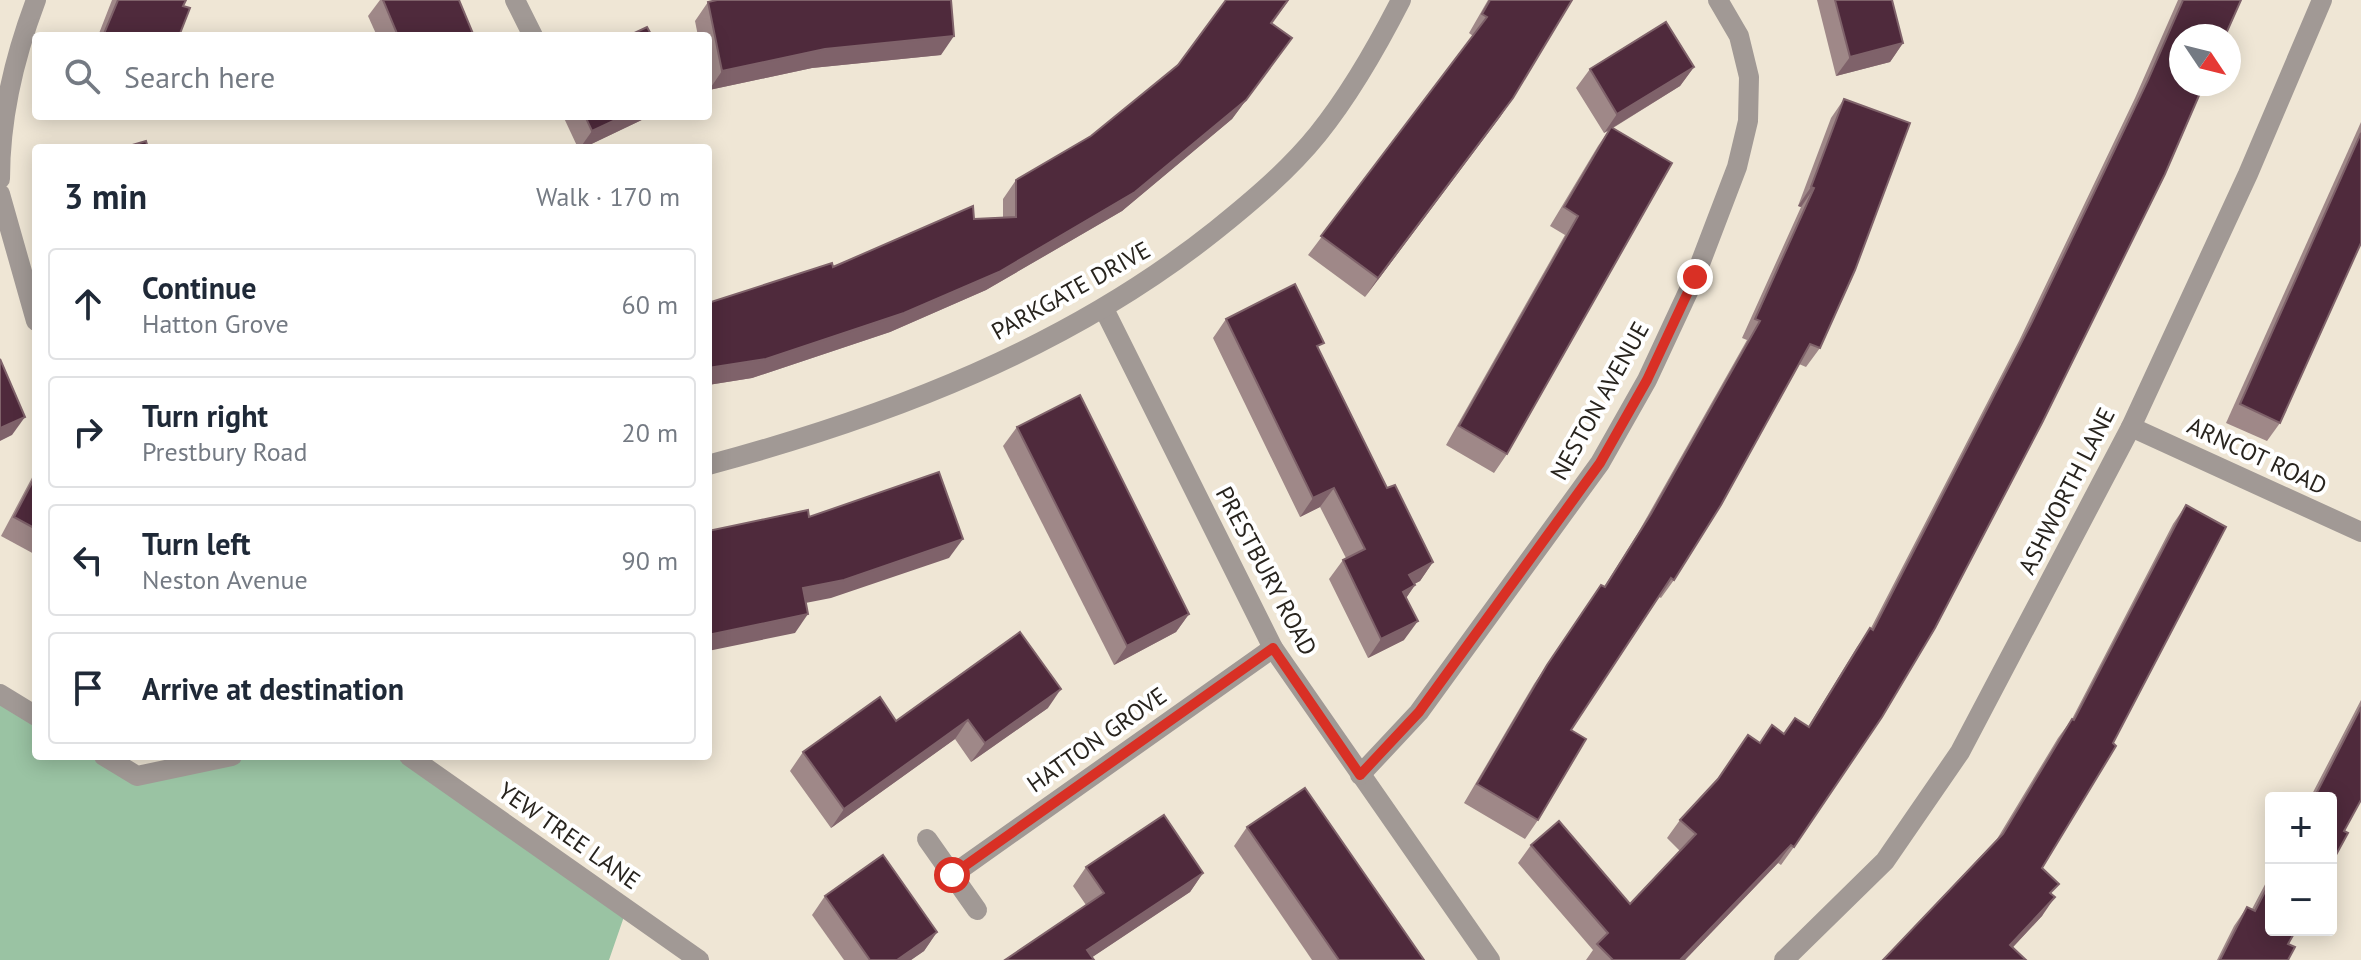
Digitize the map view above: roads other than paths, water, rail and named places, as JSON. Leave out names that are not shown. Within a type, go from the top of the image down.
[{"type":"street","points":[[0,179],[0,139],[18,47],[36,0]]},
{"type":"street","points":[[515,0],[531,32]]},
{"type":"street","name":"PARKGATE DRIVE","points":[[712,464],[803,440],[953,385],[1104,309],[1173,264],[1253,200],[1318,135],[1372,56],[1401,0]]},
{"type":"street","name":"NESTON AVENUE","points":[[1360,775],[1419,712],[1600,463],[1647,380],[1695,277],[1737,167],[1748,121],[1749,77],[1739,36],[1718,0]]},
{"type":"street","name":"ASHWORTH LANE","points":[[1784,960],[1885,861],[1960,752],[2131,427],[2248,174],[2322,0]]},
{"type":"street","points":[[0,194],[32,307]]},
{"type":"street","name":"PRESTBURY ROAD","points":[[1104,309],[1273,648],[1490,960]]},
{"type":"street","name":"ARNCOT ROAD","points":[[2131,427],[2361,532]]},
{"type":"street","name":"HATTON GROVE","points":[[952,875],[1273,648]]},
{"type":"street","points":[[0,694],[32,714]]},
{"type":"street","points":[[111,760],[137,776],[213,760]]},
{"type":"street","name":"YEW TREE LANE","points":[[415,760],[699,960]]},
{"type":"street","points":[[927,839],[977,910]]}]
